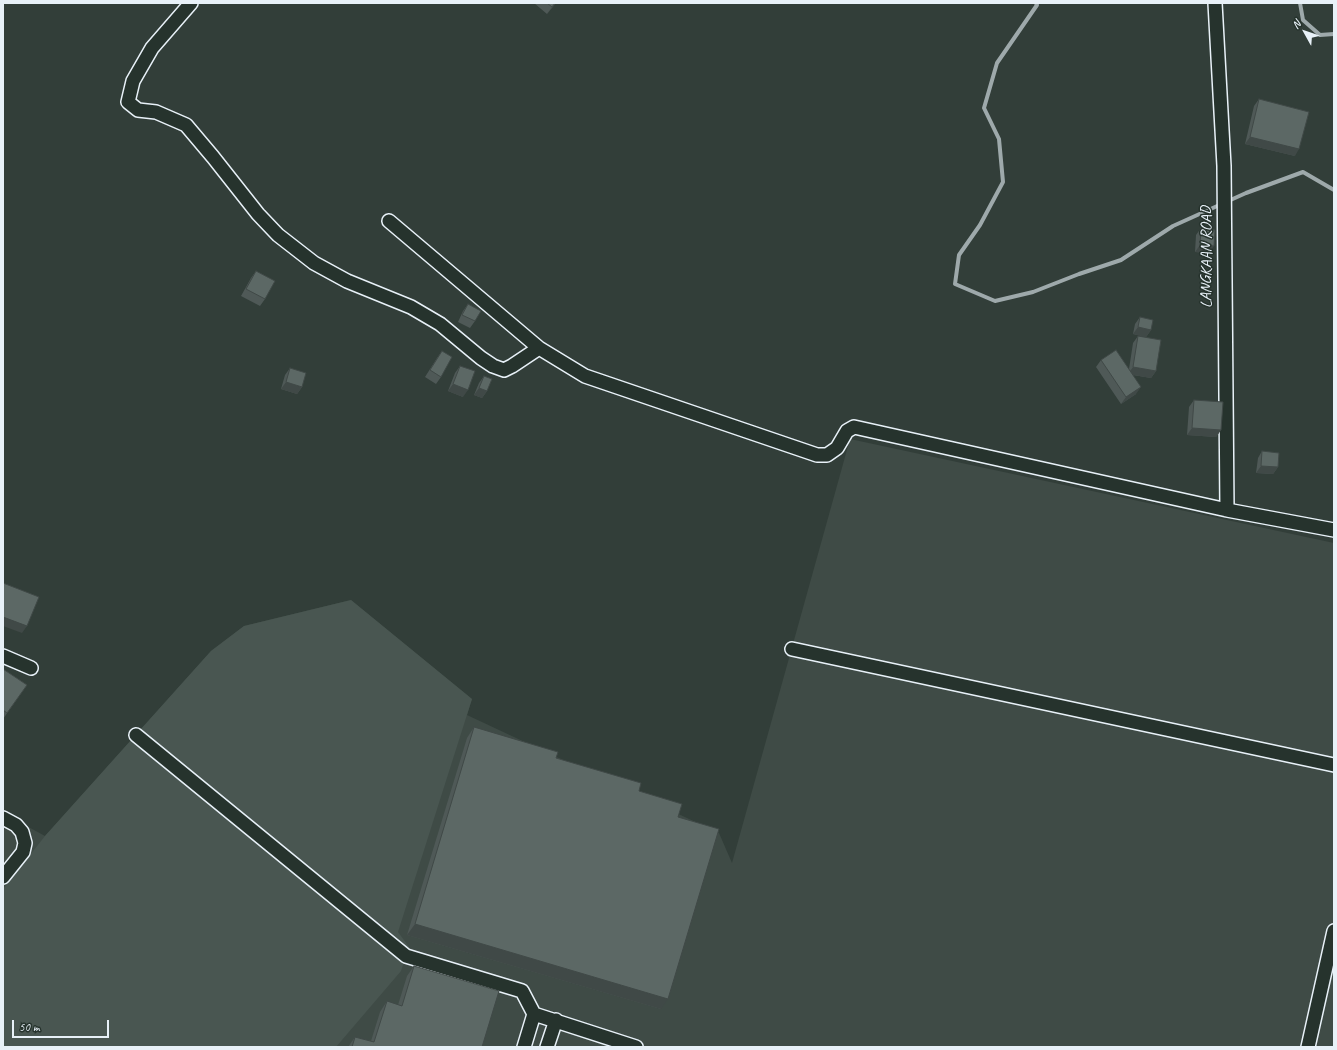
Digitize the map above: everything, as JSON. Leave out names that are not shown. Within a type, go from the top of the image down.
[{"type":"street","points":[[191,3],[152,48],[133,81],[128,102],[138,110],[156,112],[186,125],[258,214],[278,235],[314,263],[347,282],[411,307],[440,324],[493,366],[504,370],[539,348]]},
{"type":"street","name":"LANGKAAN ROAD","points":[[1215,3],[1224,166],[1227,510]]},
{"type":"street","points":[[388,221],[539,348],[585,376],[817,455],[827,455],[837,448],[847,431],[854,427],[1227,510],[1334,530]]},
{"type":"street","points":[[792,649],[1334,765]]},
{"type":"street","points":[[3,656],[31,668]]},
{"type":"street","points":[[136,735],[406,956],[522,991],[534,1014],[524,1047]]},
{"type":"street","points":[[3,818],[16,825],[22,832],[25,843],[23,852],[3,877]]},
{"type":"street","points":[[1308,1047],[1334,932]]},
{"type":"street","points":[[534,1014],[636,1047]]},
{"type":"street","points":[[547,1047],[556,1020]]},
{"type":"shaded area","points":[[850,439],[1334,543],[1334,1047],[3,1047],[3,813],[45,836],[211,651],[244,626],[351,600],[472,699],[467,715],[719,833],[732,863]]},
{"type":"shaded area","points":[[351,600],[472,699],[398,932],[409,947],[401,971],[336,1047],[3,1047],[3,889],[45,836],[211,651],[244,626]]},
{"type":"building","points":[[547,3],[555,3],[552,7]]},
{"type":"building","points":[[1259,99],[1309,112],[1299,149],[1250,137]]},
{"type":"building","points":[[1201,228],[1215,230],[1214,246],[1200,245]]},
{"type":"building","points":[[256,271],[275,281],[265,299],[246,289]]},
{"type":"building","points":[[468,304],[481,311],[475,321],[462,315]]},
{"type":"building","points":[[1140,317],[1153,320],[1151,330],[1138,327]]},
{"type":"building","points":[[1138,336],[1161,340],[1156,371],[1133,367]]},
{"type":"building","points":[[1116,350],[1141,387],[1126,397],[1101,360]]},
{"type":"building","points":[[442,351],[452,357],[441,377],[430,370]]},
{"type":"building","points":[[460,366],[475,371],[468,390],[453,384]]},
{"type":"building","points":[[290,368],[306,373],[302,387],[286,382]]},
{"type":"building","points":[[484,376],[492,379],[487,391],[479,388]]},
{"type":"building","points":[[1194,400],[1223,402],[1221,430],[1192,428]]},
{"type":"building","points":[[1262,451],[1279,453],[1278,467],[1261,466]]},
{"type":"building","points":[[3,583],[39,597],[27,626],[3,617]]},
{"type":"building","points":[[3,669],[27,685],[7,713],[3,710]]},
{"type":"building","points":[[474,727],[558,752],[556,758],[641,783],[639,791],[682,804],[678,817],[719,829],[668,999],[415,924]]},
{"type":"building","points":[[414,966],[499,991],[482,1047],[352,1047],[355,1037],[374,1042],[387,1001],[402,1006]]},
{"type":"waterway","points":[[1036,3],[1037,5],[997,63],[984,108],[999,139],[1003,182],[980,225],[959,255],[955,284],[995,301],[1033,292],[1121,260],[1173,226],[1246,193],[1303,172],[1334,190]]},
{"type":"waterway","points":[[1300,3],[1303,20],[1320,35],[1334,34]]}]
